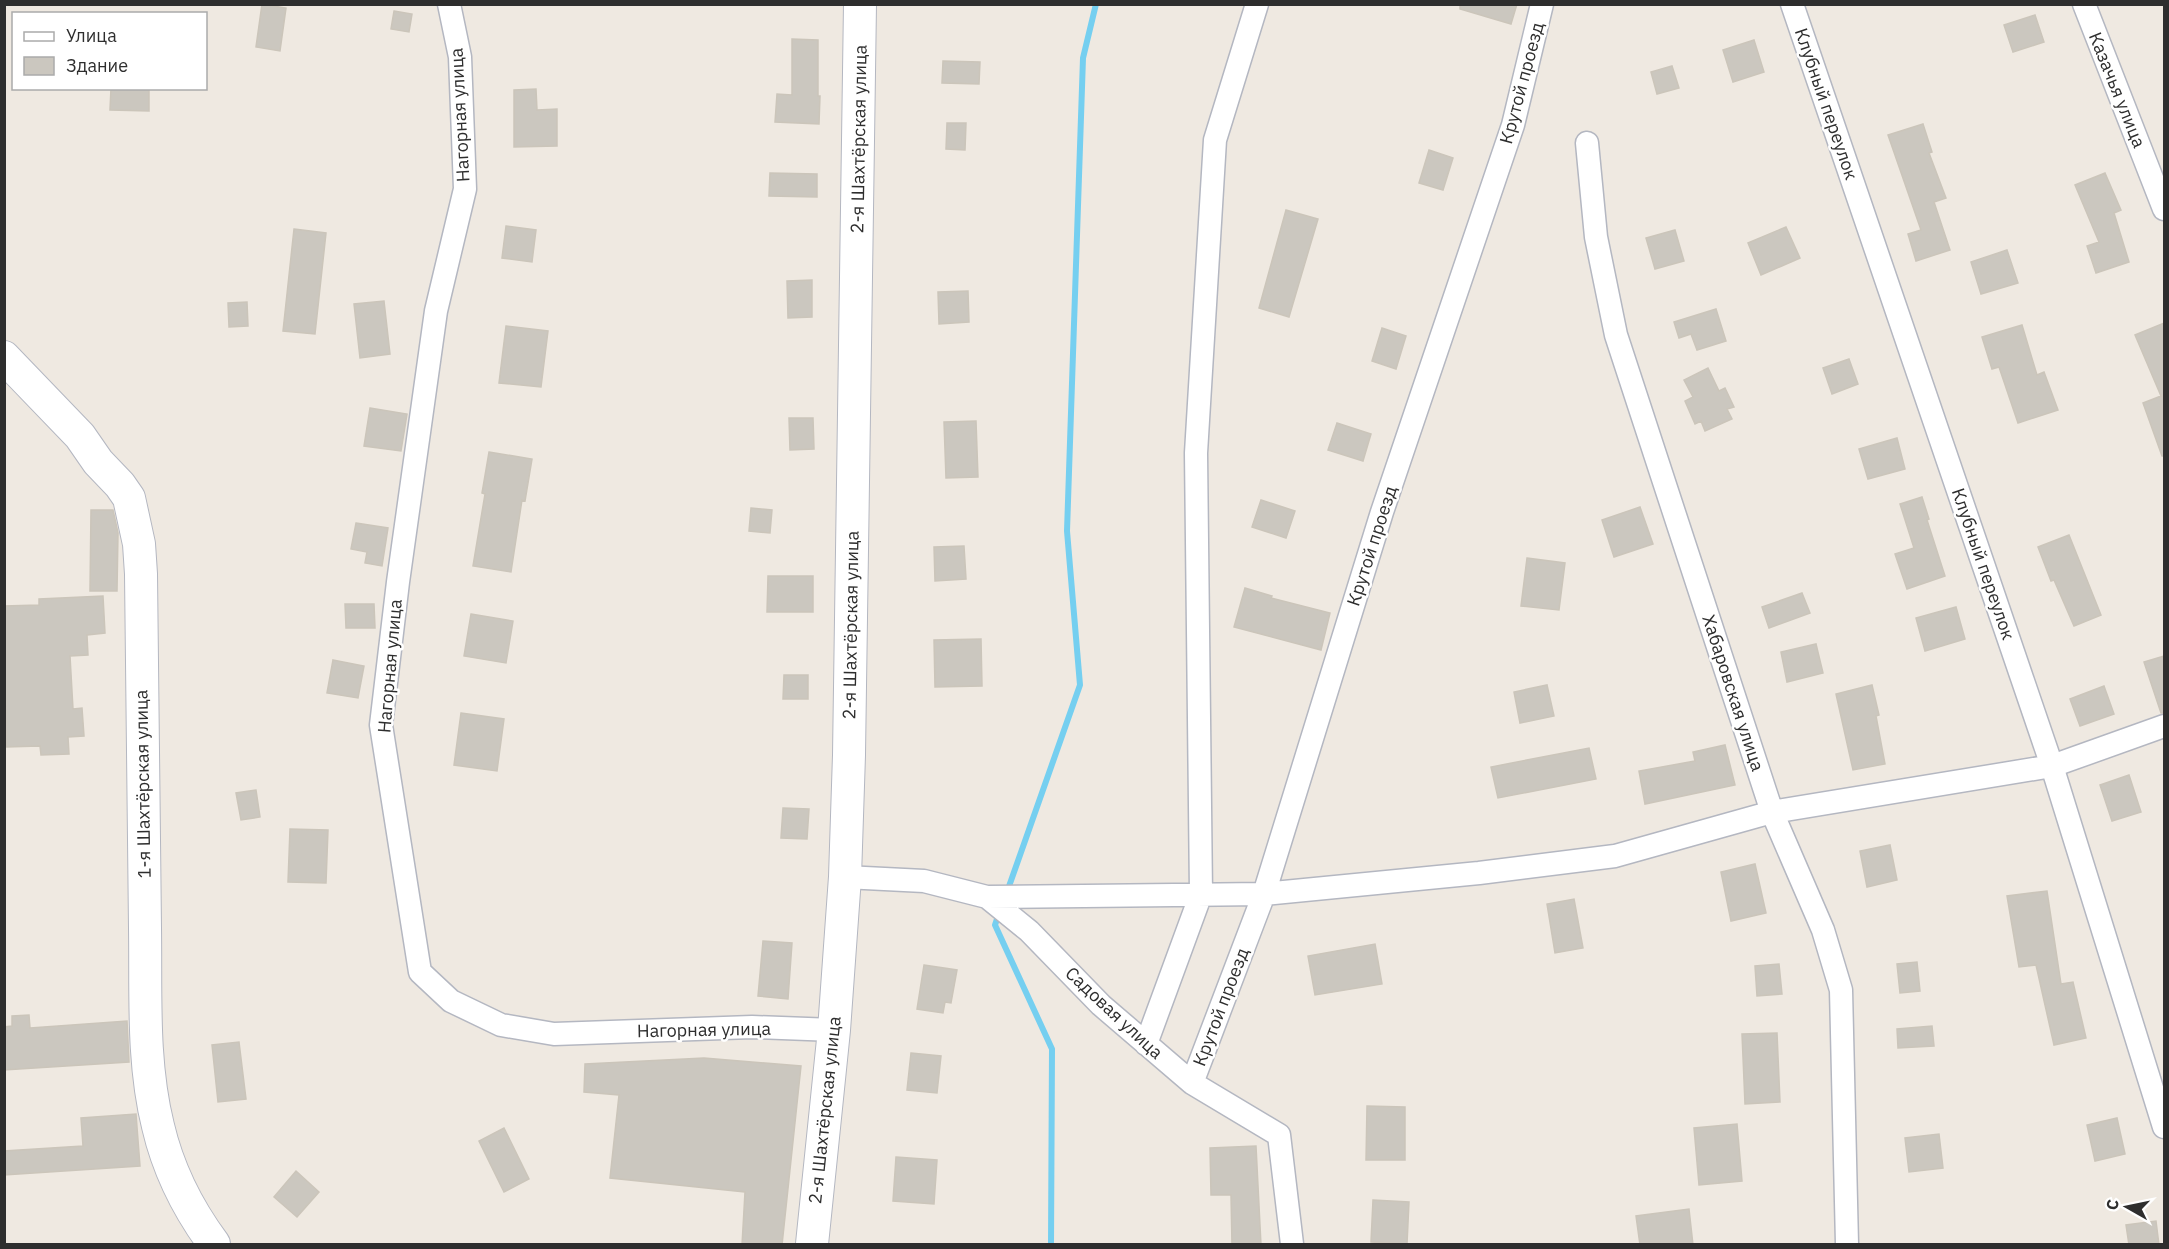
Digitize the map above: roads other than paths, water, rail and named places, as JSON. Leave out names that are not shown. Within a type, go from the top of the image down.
[{"type":"main road","name":"2-я Шахтёрская улица","points":[[812,1245],[834,1030],[845,877],[860,4]]},
{"type":"main road","name":"1-я Шахтёрская улица","points":[[4,357],[80,436],[98,462],[129,498],[133,513],[141,574],[142,790],[148,1072],[158,1127],[166,1155],[184,1197],[214,1245]]},
{"type":"street","name":"Нагорная улица","points":[[448,4],[460,57],[465,189],[436,311],[398,582],[381,725],[420,972],[451,1001],[501,1025],[554,1034],[752,1027],[834,1030]]},
{"type":"street","points":[[1146,1044],[1201,894],[1196,453],[1215,140],[1257,4]]},
{"type":"street","name":"Крутой проезд","points":[[1192,1083],[1264,894],[1382,512],[1513,125],[1542,4]]},
{"type":"street","name":"Клубный переулок","points":[[1792,4],[2052,766],[2164,1127]]},
{"type":"street","name":"Казачья улица","points":[[2084,4],[2164,209]]},
{"type":"street","name":"Хабаровская улица","points":[[1587,143],[1596,237],[1616,335],[1772,812],[1822,930],[1841,990],[1847,1245]]},
{"type":"street","points":[[987,897],[1264,894],[1479,873],[1616,856],[1772,812],[2052,766],[2164,726]]},
{"type":"street","name":"Садовая улица","points":[[845,877],[924,881],[987,897],[1029,932],[1101,1005],[1192,1083],[1279,1135],[1292,1245]]},
{"type":"waterway","points":[[1007,892],[1080,685],[1067,531],[1083,58],[1096,4]]},
{"type":"waterway","points":[[999,913],[995,925],[1052,1049],[1051,1244]]}]
